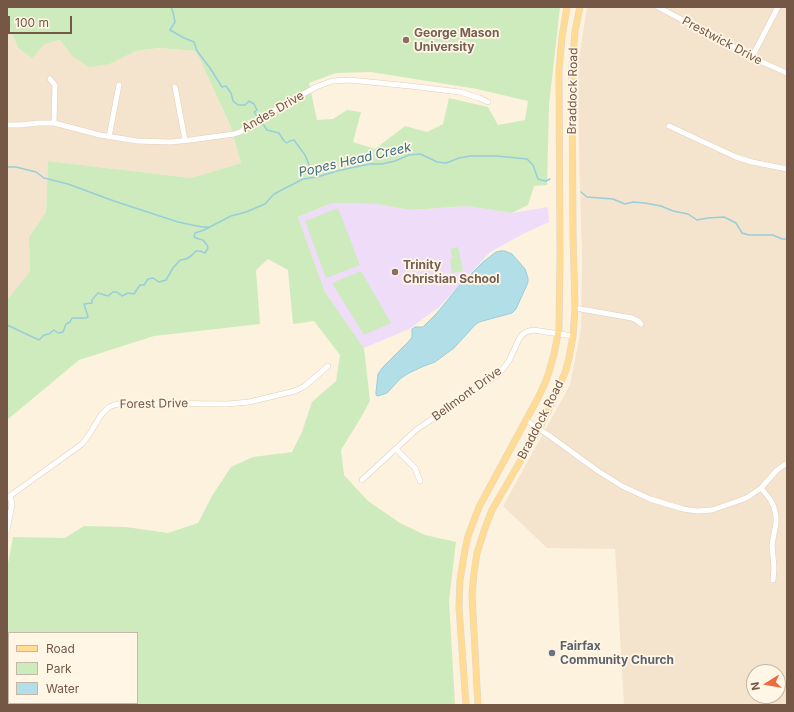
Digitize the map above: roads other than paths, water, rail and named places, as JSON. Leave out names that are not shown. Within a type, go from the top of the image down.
[{"type":"main road","name":"Braddock Road","points":[[466,705],[459,607],[460,580],[465,550],[479,507],[538,398],[549,372],[558,334],[560,277],[559,70],[567,7]]},
{"type":"main road","name":"Braddock Road","points":[[478,705],[472,595],[477,553],[492,510],[538,429],[561,383],[569,358],[573,336],[575,308],[572,67],[580,7]]},
{"type":"street","name":"Prestwick Drive","points":[[658,7],[666,9],[752,57],[787,73]]},
{"type":"street","points":[[752,57],[778,7]]},
{"type":"street","points":[[50,79],[55,85],[54,123]]},
{"type":"street","name":"Andes Drive","points":[[7,125],[54,123],[109,137],[137,141],[171,142],[234,134],[240,132],[316,87],[340,80],[360,80],[460,92],[488,102]]},
{"type":"street","points":[[109,137],[119,84]]},
{"type":"street","points":[[175,87],[185,140]]},
{"type":"street","points":[[669,126],[736,157],[752,162],[787,169]]},
{"type":"street","points":[[575,308],[632,318],[641,324]]},
{"type":"street","name":"Bellmont Drive","points":[[362,480],[416,430],[499,374],[509,361],[522,334],[533,330],[573,336]]},
{"type":"street","name":"Forest Drive","points":[[8,497],[82,444],[104,411],[114,405],[124,403],[227,404],[249,402],[295,391],[305,386],[328,366]]},
{"type":"street","points":[[526,420],[602,474],[622,486],[650,499],[683,509],[704,511],[720,508],[741,500],[762,488],[777,470],[787,463]]},
{"type":"street","points":[[396,449],[415,468],[420,481]]},
{"type":"street","points":[[762,488],[770,499],[776,516],[772,545],[774,568],[773,580]]},
{"type":"street","points":[[7,531],[12,504],[8,497]]},
{"type":"water","points":[[501,251],[512,254],[525,269],[528,278],[528,282],[516,309],[512,313],[479,322],[454,348],[435,362],[401,378],[387,393],[378,396],[376,395],[378,374],[409,341],[412,337],[412,329],[415,327],[423,327],[437,313],[459,286],[483,262],[496,252]]},
{"type":"waterway","points":[[171,7],[175,22],[170,30],[194,42],[197,51],[222,87],[226,86],[231,93],[233,101],[238,105],[245,105],[249,101],[254,104],[257,110],[254,112],[257,116]]},
{"type":"waterway","points":[[263,124],[267,130],[279,133],[287,143],[294,140],[305,155],[311,170],[316,176]]},
{"type":"waterway","name":"Popes Head Creek","points":[[7,325],[39,340],[44,335],[49,334],[54,330],[58,333],[63,332],[66,324],[70,322],[72,318],[88,317],[84,304],[92,303],[92,300],[98,293],[108,296],[113,292],[117,292],[122,296],[128,293],[134,294],[140,285],[144,285],[148,279],[153,278],[159,282],[166,280],[180,260],[186,259],[196,251],[205,253],[208,248],[207,245],[203,240],[194,237],[195,233],[231,216],[246,212],[265,204],[274,194],[303,179],[370,164],[382,164],[395,161],[409,155],[420,154],[437,162],[446,163],[470,156],[497,156],[527,159],[533,165],[538,179],[546,181],[550,179]]},
{"type":"waterway","name":"Popes Head Creek","points":[[7,167],[16,167],[36,172],[44,178],[68,184],[178,222],[209,227]]},
{"type":"waterway","name":"Popes Head Creek","points":[[581,192],[587,197],[613,199],[625,204],[633,202],[661,206],[673,211],[688,214],[697,220],[724,217],[736,223],[742,233],[749,235],[773,235],[782,239],[787,239]]},
{"type":"place","name":"George Mason University","points":[[406,40]]},
{"type":"place","name":"Trinity Christian School","points":[[395,272]]},
{"type":"place","name":"Fairfax Community Church","points":[[552,653]]}]
